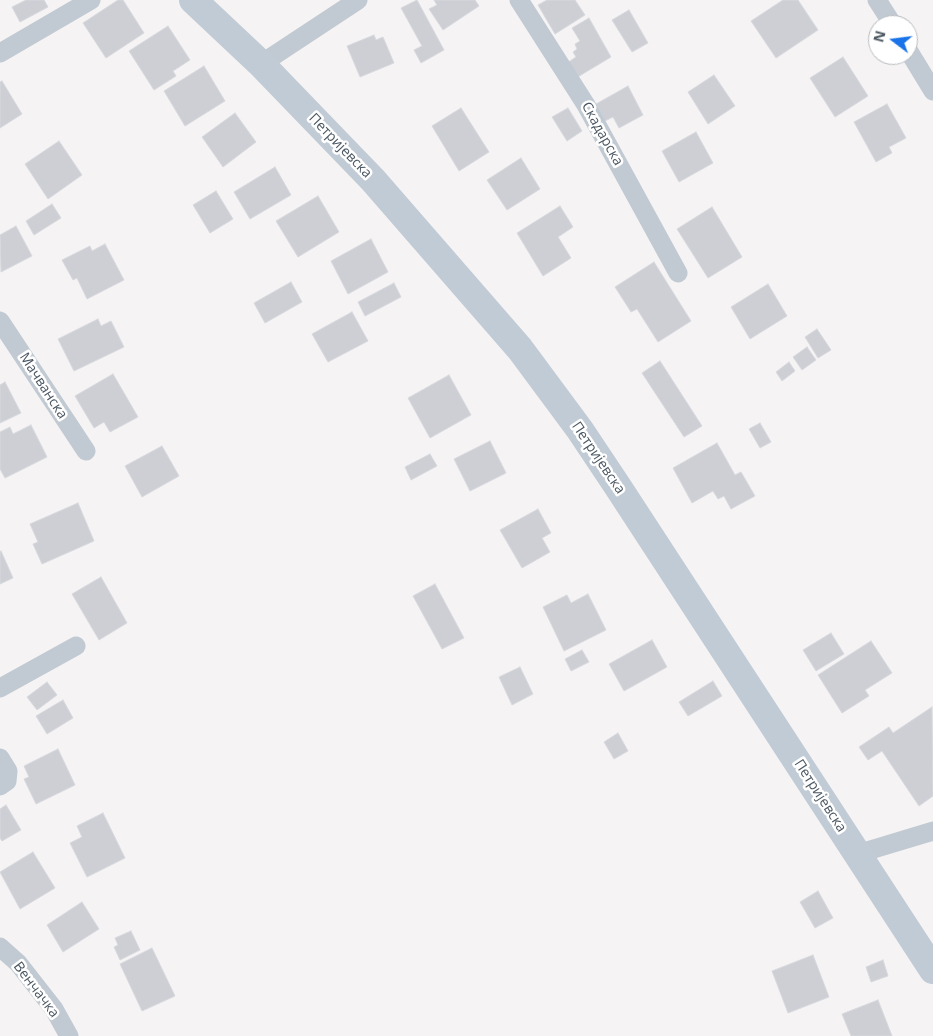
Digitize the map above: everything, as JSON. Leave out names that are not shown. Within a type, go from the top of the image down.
[{"type":"main road","name":"Петријевска","points":[[193,0],[261,64],[374,180],[520,349],[602,462],[933,970]]},
{"type":"street","points":[[0,53],[91,0]]},
{"type":"street","points":[[261,64],[358,0]]},
{"type":"street","name":"Скадарска","points":[[518,0],[586,106],[678,273]]},
{"type":"street","points":[[877,0],[887,15]]},
{"type":"street","points":[[917,65],[933,90]]},
{"type":"street","name":"Мачванска","points":[[0,321],[86,451]]},
{"type":"street","points":[[0,688],[76,646]]},
{"type":"street","points":[[0,758],[8,771],[7,782],[0,786]]},
{"type":"street","points":[[857,854],[933,831]]},
{"type":"street","name":"Венчачка","points":[[0,947],[18,962],[54,1009],[68,1036]]},
{"type":"building","points":[[26,0],[44,0],[48,7],[20,22],[12,7]]},
{"type":"building","points":[[118,0],[123,0],[144,33],[106,58],[83,23]]},
{"type":"building","points":[[417,0],[444,50],[421,63],[414,50],[422,46],[401,8]]},
{"type":"building","points":[[434,0],[475,0],[479,6],[443,30],[429,9],[437,5]]},
{"type":"building","points":[[547,0],[575,0],[585,15],[555,34],[538,5]]},
{"type":"building","points":[[783,0],[798,0],[818,30],[776,58],[751,21]]},
{"type":"building","points":[[629,10],[648,43],[632,52],[612,20]]},
{"type":"building","points":[[589,18],[611,57],[576,78],[567,63],[576,57],[573,52],[577,49],[575,44],[580,41],[572,28]]},
{"type":"building","points":[[168,26],[190,60],[173,71],[176,76],[154,90],[129,51]]},
{"type":"building","points":[[374,35],[376,40],[383,37],[394,63],[360,77],[347,46]]},
{"type":"building","points":[[843,57],[868,96],[835,117],[810,78]]},
{"type":"building","points":[[204,66],[225,101],[185,126],[164,91]]},
{"type":"building","points":[[714,75],[735,106],[708,124],[688,92]]},
{"type":"building","points":[[2,81],[22,114],[0,128],[0,82]]},
{"type":"building","points":[[628,86],[643,115],[619,128],[613,117],[605,121],[596,104]]},
{"type":"building","points":[[887,104],[906,138],[889,147],[892,153],[876,162],[854,122]]},
{"type":"building","points":[[461,108],[489,152],[459,171],[432,126]]},
{"type":"building","points":[[568,108],[582,131],[567,141],[552,117]]},
{"type":"building","points":[[235,113],[256,142],[223,167],[202,137]]},
{"type":"building","points":[[696,132],[713,163],[679,182],[662,151]]},
{"type":"building","points":[[59,141],[82,175],[48,199],[25,164]]},
{"type":"building","points":[[521,158],[540,189],[507,210],[487,180]]},
{"type":"building","points":[[275,167],[291,195],[250,219],[234,192]]},
{"type":"building","points":[[216,191],[233,219],[210,233],[193,205]]},
{"type":"building","points":[[318,196],[339,232],[298,257],[276,221]]},
{"type":"building","points":[[52,204],[61,218],[34,235],[26,221]]},
{"type":"building","points":[[560,206],[573,227],[558,237],[571,258],[543,276],[517,233]]},
{"type":"building","points":[[712,207],[742,257],[708,278],[677,229]]},
{"type":"building","points":[[16,226],[32,256],[1,272],[0,235]]},
{"type":"building","points":[[371,239],[388,272],[348,294],[331,261]]},
{"type":"building","points":[[105,244],[124,280],[87,299],[77,278],[73,280],[62,260],[90,246],[92,251]]},
{"type":"building","points":[[654,262],[691,321],[658,342],[637,309],[631,312],[615,287]]},
{"type":"building","points":[[291,282],[302,302],[265,323],[254,303]]},
{"type":"building","points":[[394,283],[401,297],[365,316],[358,302]]},
{"type":"building","points":[[768,284],[787,316],[750,339],[731,307]]},
{"type":"building","points":[[352,312],[368,341],[328,362],[312,334]]},
{"type":"building","points":[[98,319],[101,326],[111,321],[124,347],[74,371],[58,339]]},
{"type":"building","points":[[817,329],[831,350],[818,358],[805,337]]},
{"type":"building","points":[[807,347],[816,360],[802,370],[793,357]]},
{"type":"building","points":[[660,361],[702,426],[684,437],[642,373]]},
{"type":"building","points":[[789,362],[795,371],[782,381],[776,372]]},
{"type":"building","points":[[113,374],[138,417],[110,432],[104,422],[94,428],[75,396]]},
{"type":"building","points":[[449,375],[471,415],[430,438],[408,398]]},
{"type":"building","points":[[5,382],[21,413],[0,423],[0,385]]},
{"type":"building","points":[[760,423],[771,442],[760,448],[749,429]]},
{"type":"building","points":[[31,425],[47,457],[5,478],[0,469],[0,432],[10,427],[13,434]]},
{"type":"building","points":[[490,441],[506,473],[470,491],[454,459]]},
{"type":"building","points":[[717,443],[735,475],[741,472],[755,496],[731,509],[724,496],[718,499],[713,491],[692,503],[673,468]]},
{"type":"building","points":[[162,446],[179,476],[142,497],[125,466]]},
{"type":"building","points":[[430,454],[437,466],[411,480],[405,467]]},
{"type":"building","points":[[78,503],[94,541],[42,564],[33,544],[38,542],[30,524]]},
{"type":"building","points":[[538,509],[551,533],[542,538],[550,552],[522,568],[500,530]]},
{"type":"building","points":[[0,552],[13,578],[0,584]]},
{"type":"building","points":[[101,577],[127,623],[99,640],[72,594]]},
{"type":"building","points":[[435,584],[464,638],[442,649],[413,596]]},
{"type":"building","points":[[588,594],[606,630],[564,651],[543,607],[567,595],[571,603]]},
{"type":"building","points":[[831,633],[844,654],[816,671],[803,650]]},
{"type":"building","points":[[652,640],[667,667],[624,691],[609,664]]},
{"type":"building","points":[[871,641],[892,673],[865,690],[869,696],[842,713],[818,675]]},
{"type":"building","points":[[582,650],[589,662],[571,671],[565,659]]},
{"type":"building","points":[[520,667],[533,694],[512,705],[499,677]]},
{"type":"building","points":[[713,681],[722,696],[688,716],[679,702]]},
{"type":"building","points":[[47,682],[57,695],[37,710],[27,697]]},
{"type":"building","points":[[63,700],[73,718],[47,734],[36,716]]},
{"type":"building","points":[[932,707],[933,796],[919,806],[882,751],[868,760],[859,747],[889,727],[893,733]]},
{"type":"building","points":[[618,733],[628,751],[614,759],[604,742]]},
{"type":"building","points":[[58,749],[75,785],[36,804],[24,779],[29,777],[24,766]]},
{"type":"building","points":[[6,805],[21,830],[2,841],[0,838],[0,809]]},
{"type":"building","points":[[103,813],[125,858],[87,877],[70,843],[82,837],[77,826]]},
{"type":"building","points":[[33,852],[55,888],[20,909],[0,872]]},
{"type":"building","points":[[818,891],[833,918],[815,928],[800,902]]},
{"type":"building","points":[[82,902],[99,929],[63,952],[47,925]]},
{"type":"building","points":[[131,931],[140,950],[120,960],[114,947],[118,945],[115,938]]},
{"type":"building","points":[[152,948],[175,996],[142,1011],[120,964]]},
{"type":"building","points":[[813,955],[829,997],[788,1013],[772,971]]},
{"type":"building","points":[[883,960],[888,976],[871,982],[866,967]]},
{"type":"building","points":[[878,1000],[892,1036],[851,1036],[842,1014]]}]
